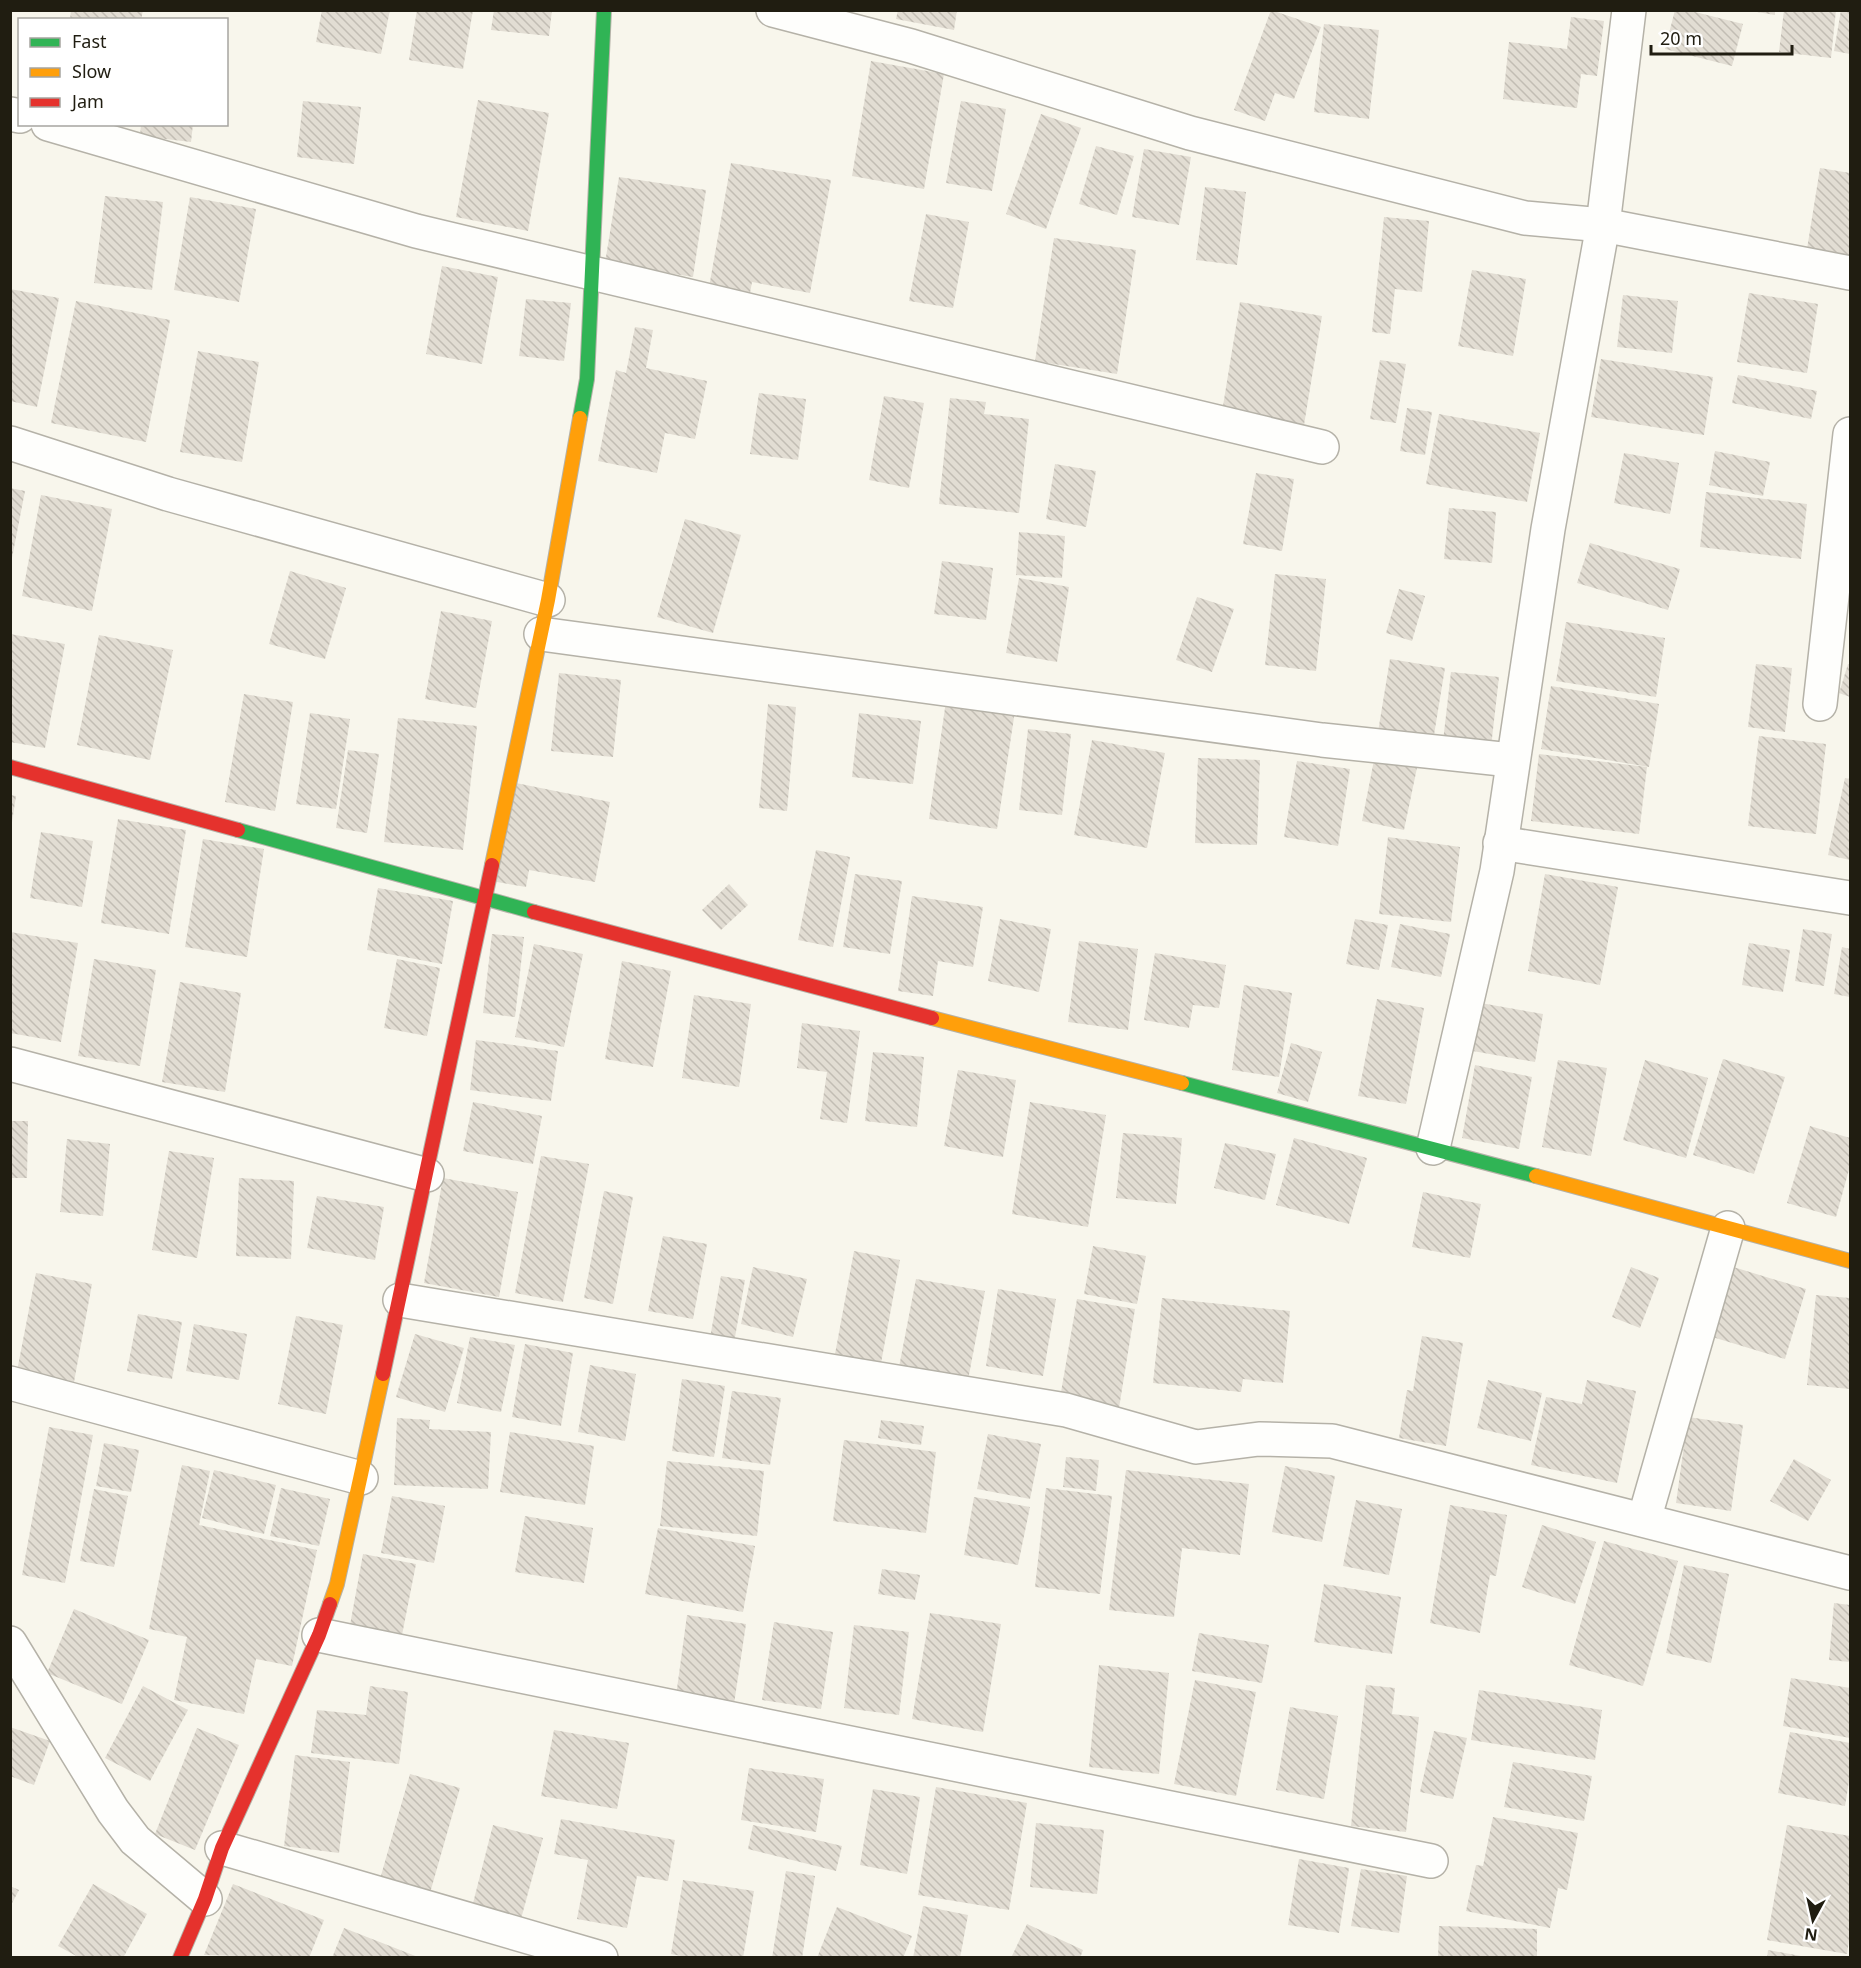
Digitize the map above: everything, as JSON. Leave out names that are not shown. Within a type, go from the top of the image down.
[{"type":"street","points":[[180,1958],[205,1899],[222,1848],[318,1635],[337,1584],[400,1300],[548,600],[587,380],[604,10]]},
{"type":"street","points":[[772,10],[911,46],[1190,133],[1526,218],[1603,225],[1851,273]]},
{"type":"street","points":[[1434,1148],[1497,871],[1511,760],[1548,529],[1603,225],[1629,10]]},
{"type":"street","points":[[55,126],[416,231],[1322,447]]},
{"type":"street","points":[[1820,704],[1851,434]]},
{"type":"street","points":[[10,443],[168,494],[548,600]]},
{"type":"street","points":[[541,634],[1310,738],[1511,760]]},
{"type":"street","points":[[10,766],[703,959],[1434,1148],[1851,1261]]},
{"type":"street","points":[[1500,843],[1851,898]]},
{"type":"street","points":[[10,1064],[427,1175]]},
{"type":"street","points":[[1644,1521],[1728,1228]]},
{"type":"street","points":[[400,1300],[1066,1410],[1196,1447],[1259,1439],[1332,1441],[1851,1573]]},
{"type":"street","points":[[10,1383],[361,1478]]},
{"type":"street","points":[[318,1635],[1431,1861]]},
{"type":"street","points":[[10,1644],[114,1811],[135,1840],[205,1899]]},
{"type":"street","points":[[222,1848],[601,1958]]},
{"type":"building","points":[[71,10],[143,10],[141,18],[70,18]]},
{"type":"building","points":[[322,10],[390,10],[381,54],[316,42]]},
{"type":"building","points":[[417,10],[473,10],[463,69],[409,60]]},
{"type":"building","points":[[494,10],[552,10],[549,36],[491,30]]},
{"type":"building","points":[[898,10],[957,10],[954,30],[896,19]]},
{"type":"building","points":[[1271,10],[1321,27],[1294,99],[1275,93],[1265,121],[1234,110]]},
{"type":"building","points":[[1675,10],[1687,10],[1743,24],[1732,66],[1665,49]]},
{"type":"building","points":[[1745,10],[1775,10],[1775,15]]},
{"type":"building","points":[[1784,10],[1836,10],[1831,58],[1779,52]]},
{"type":"building","points":[[1841,10],[1850,10],[1850,54],[1834,51]]},
{"type":"building","points":[[1571,17],[1604,21],[1597,76],[1581,74],[1577,108],[1503,99],[1509,42],[1567,49]]},
{"type":"building","points":[[1324,24],[1379,30],[1369,119],[1314,112]]},
{"type":"building","points":[[871,61],[944,74],[924,189],[852,176]]},
{"type":"building","points":[[478,100],[549,113],[528,231],[456,217]]},
{"type":"building","points":[[303,101],[361,107],[354,164],[297,157]]},
{"type":"building","points":[[961,101],[1006,109],[992,191],[946,183]]},
{"type":"building","points":[[1041,114],[1081,128],[1046,229],[1006,214]]},
{"type":"building","points":[[141,126],[193,126],[191,142],[140,136]]},
{"type":"building","points":[[1096,146],[1134,156],[1117,215],[1079,204]]},
{"type":"building","points":[[1144,149],[1191,157],[1179,225],[1132,217]]},
{"type":"building","points":[[731,163],[831,180],[810,293],[752,282],[749,299],[708,293]]},
{"type":"building","points":[[1820,168],[1850,173],[1850,257],[1807,249]]},
{"type":"building","points":[[619,177],[706,190],[693,277],[605,263]]},
{"type":"building","points":[[1205,187],[1246,192],[1237,265],[1196,260]]},
{"type":"building","points":[[105,196],[163,202],[152,290],[94,283]]},
{"type":"building","points":[[190,197],[256,209],[239,302],[174,290]]},
{"type":"building","points":[[926,214],[969,222],[953,308],[909,301]]},
{"type":"building","points":[[1384,217],[1429,221],[1422,292],[1395,289],[1390,334],[1372,332]]},
{"type":"building","points":[[1054,238],[1136,250],[1117,374],[1035,361]]},
{"type":"building","points":[[442,266],[498,277],[482,364],[426,354]]},
{"type":"building","points":[[1472,270],[1526,279],[1513,356],[1458,346]]},
{"type":"building","points":[[10,289],[59,298],[37,407],[10,401]]},
{"type":"building","points":[[1749,293],[1818,304],[1807,373],[1737,362]]},
{"type":"building","points":[[1623,295],[1678,301],[1672,353],[1617,347]]},
{"type":"building","points":[[526,299],[571,303],[564,361],[519,356]]},
{"type":"building","points":[[76,301],[170,320],[146,442],[51,423]]},
{"type":"building","points":[[1240,302],[1322,316],[1303,431],[1221,418]]},
{"type":"building","points":[[635,327],[653,330],[646,368],[707,381],[695,439],[665,433],[657,473],[598,461],[616,370],[626,373]]},
{"type":"building","points":[[198,351],[259,362],[242,462],[180,452]]},
{"type":"building","points":[[1601,359],[1713,377],[1704,435],[1591,417]]},
{"type":"building","points":[[1380,360],[1406,364],[1396,423],[1370,419]]},
{"type":"building","points":[[1738,375],[1817,391],[1811,419],[1732,403]]},
{"type":"building","points":[[759,393],[806,399],[798,460],[750,454]]},
{"type":"building","points":[[884,396],[924,403],[909,488],[869,480]]},
{"type":"building","points":[[950,398],[986,402],[984,414],[1029,419],[1019,513],[939,504]]},
{"type":"building","points":[[1407,408],[1432,412],[1425,455],[1400,451]]},
{"type":"building","points":[[1439,414],[1540,433],[1527,502],[1426,484]]},
{"type":"building","points":[[1715,451],[1770,462],[1763,496],[1709,485]]},
{"type":"building","points":[[1624,453],[1679,463],[1670,514],[1614,503]]},
{"type":"building","points":[[1055,464],[1096,471],[1086,527],[1046,519]]},
{"type":"building","points":[[1256,473],[1294,479],[1282,551],[1243,544]]},
{"type":"building","points":[[10,488],[25,491],[12,558],[10,558]]},
{"type":"building","points":[[1706,492],[1807,504],[1801,559],[1700,547]]},
{"type":"building","points":[[41,495],[112,509],[92,611],[22,596]]},
{"type":"building","points":[[1449,508],[1496,512],[1492,563],[1444,559]]},
{"type":"building","points":[[685,519],[741,535],[713,633],[657,617]]},
{"type":"building","points":[[1019,532],[1065,536],[1062,578],[1016,575]]},
{"type":"building","points":[[1590,543],[1680,569],[1668,610],[1577,583]]},
{"type":"building","points":[[942,561],[993,568],[986,620],[934,614]]},
{"type":"building","points":[[290,571],[346,588],[325,659],[269,644]]},
{"type":"building","points":[[1275,574],[1326,579],[1316,671],[1265,665]]},
{"type":"building","points":[[1019,578],[1069,587],[1057,662],[1006,653]]},
{"type":"building","points":[[1399,589],[1425,596],[1412,641],[1386,633]]},
{"type":"building","points":[[1197,597],[1234,609],[1212,672],[1176,660]]},
{"type":"building","points":[[441,611],[492,621],[476,708],[425,699]]},
{"type":"building","points":[[1566,622],[1665,638],[1656,697],[1556,681]]},
{"type":"building","points":[[10,634],[65,644],[45,748],[10,742]]},
{"type":"building","points":[[99,635],[173,650],[150,760],[77,745]]},
{"type":"building","points":[[1390,659],[1445,668],[1432,747],[1377,738]]},
{"type":"building","points":[[1756,664],[1792,668],[1785,732],[1748,727]]},
{"type":"building","points":[[1848,664],[1850,664],[1850,697],[1839,693]]},
{"type":"building","points":[[1451,672],[1499,677],[1491,747],[1443,741]]},
{"type":"building","points":[[559,673],[621,680],[613,757],[551,751]]},
{"type":"building","points":[[1551,686],[1659,704],[1649,767],[1541,749]]},
{"type":"building","points":[[244,694],[293,702],[275,811],[225,802]]},
{"type":"building","points":[[946,701],[1015,711],[997,829],[929,819]]},
{"type":"building","points":[[768,704],[796,707],[787,811],[759,808]]},
{"type":"building","points":[[310,713],[350,719],[336,809],[296,804]]},
{"type":"building","points":[[859,713],[921,721],[913,784],[852,777]]},
{"type":"building","points":[[398,718],[477,726],[463,850],[384,842]]},
{"type":"building","points":[[1028,729],[1071,734],[1062,815],[1019,810]]},
{"type":"building","points":[[1759,736],[1826,744],[1816,834],[1748,826]]},
{"type":"building","points":[[1092,740],[1165,753],[1147,848],[1074,835]]},
{"type":"building","points":[[348,750],[379,754],[367,833],[336,828]]},
{"type":"building","points":[[1539,754],[1647,767],[1639,834],[1531,821]]},
{"type":"building","points":[[1375,755],[1418,763],[1404,830],[1362,821]]},
{"type":"building","points":[[1198,758],[1260,760],[1257,845],[1195,843]]},
{"type":"building","points":[[1297,761],[1350,769],[1338,846],[1284,837]]},
{"type":"building","points":[[1845,778],[1850,779],[1850,860],[1828,855]]},
{"type":"building","points":[[511,782],[610,802],[595,882],[529,870],[526,887],[491,881]]},
{"type":"building","points":[[10,795],[16,796],[12,822],[10,822]]},
{"type":"building","points":[[118,819],[186,830],[169,934],[101,923]]},
{"type":"building","points":[[41,832],[93,841],[82,907],[30,898]]},
{"type":"building","points":[[1388,837],[1460,847],[1451,922],[1379,914]]},
{"type":"building","points":[[203,839],[264,849],[247,957],[185,947]]},
{"type":"building","points":[[816,850],[850,857],[833,947],[798,940]]},
{"type":"building","points":[[855,874],[902,881],[890,954],[843,947]]},
{"type":"building","points":[[1545,874],[1618,887],[1600,985],[1528,971]]},
{"type":"building","points":[[729,884],[748,905],[721,930],[702,910]]},
{"type":"building","points":[[378,888],[453,901],[442,964],[367,950]]},
{"type":"building","points":[[912,896],[983,907],[973,967],[938,961],[933,996],[898,991]]},
{"type":"building","points":[[1000,919],[1051,929],[1039,992],[988,981]]},
{"type":"building","points":[[1355,919],[1388,925],[1379,970],[1346,964]]},
{"type":"building","points":[[1400,924],[1450,934],[1441,977],[1391,967]]},
{"type":"building","points":[[1803,929],[1832,934],[1824,986],[1795,981]]},
{"type":"building","points":[[10,932],[78,943],[61,1042],[10,1033]]},
{"type":"building","points":[[492,934],[524,937],[515,1017],[483,1013]]},
{"type":"building","points":[[1079,941],[1138,949],[1128,1030],[1068,1022]]},
{"type":"building","points":[[1749,943],[1790,950],[1783,992],[1742,985]]},
{"type":"building","points":[[534,944],[583,954],[564,1047],[515,1037]]},
{"type":"building","points":[[1842,947],[1850,949],[1850,997],[1834,994]]},
{"type":"building","points":[[1155,953],[1226,965],[1219,1008],[1193,1005],[1189,1028],[1144,1020]]},
{"type":"building","points":[[94,959],[156,970],[140,1066],[78,1056]]},
{"type":"building","points":[[397,959],[440,968],[427,1036],[384,1028]]},
{"type":"building","points":[[622,961],[671,971],[653,1067],[605,1059]]},
{"type":"building","points":[[180,982],[241,993],[225,1092],[162,1082]]},
{"type":"building","points":[[1244,985],[1292,993],[1279,1077],[1232,1070]]},
{"type":"building","points":[[694,995],[751,1004],[739,1087],[682,1078]]},
{"type":"building","points":[[1377,999],[1424,1008],[1406,1104],[1358,1096]]},
{"type":"building","points":[[1475,1002],[1543,1014],[1535,1062],[1467,1050]]},
{"type":"building","points":[[802,1023],[860,1031],[847,1123],[820,1119],[827,1072],[797,1068]]},
{"type":"building","points":[[476,1040],[558,1051],[551,1101],[470,1090]]},
{"type":"building","points":[[1291,1043],[1322,1052],[1308,1102],[1277,1093]]},
{"type":"building","points":[[873,1052],[924,1057],[917,1127],[865,1121]]},
{"type":"building","points":[[1723,1059],[1785,1077],[1754,1174],[1693,1155]]},
{"type":"building","points":[[1558,1060],[1607,1068],[1591,1156],[1542,1147]]},
{"type":"building","points":[[1645,1060],[1708,1078],[1686,1158],[1623,1140]]},
{"type":"building","points":[[1475,1065],[1532,1077],[1519,1149],[1462,1138]]},
{"type":"building","points":[[958,1070],[1016,1080],[1003,1157],[944,1146]]},
{"type":"building","points":[[473,1102],[542,1116],[533,1164],[463,1151]]},
{"type":"building","points":[[1030,1102],[1106,1115],[1088,1227],[1012,1214]]},
{"type":"building","points":[[10,1121],[28,1121],[27,1178],[10,1178]]},
{"type":"building","points":[[1810,1126],[1850,1138],[1850,1166],[1836,1217],[1787,1203]]},
{"type":"building","points":[[1123,1133],[1182,1138],[1176,1204],[1116,1198]]},
{"type":"building","points":[[1294,1138],[1367,1158],[1349,1224],[1276,1205]]},
{"type":"building","points":[[67,1139],[110,1144],[103,1216],[60,1212]]},
{"type":"building","points":[[1225,1143],[1276,1154],[1265,1200],[1214,1188]]},
{"type":"building","points":[[169,1151],[214,1158],[197,1258],[152,1250]]},
{"type":"building","points":[[541,1156],[589,1164],[563,1302],[515,1293]]},
{"type":"building","points":[[239,1178],[294,1181],[291,1259],[236,1256]]},
{"type":"building","points":[[443,1178],[518,1192],[499,1297],[424,1283]]},
{"type":"building","points":[[604,1191],[633,1197],[613,1304],[584,1298]]},
{"type":"building","points":[[1423,1192],[1481,1204],[1470,1258],[1412,1247]]},
{"type":"building","points":[[317,1196],[384,1207],[375,1260],[307,1248]]},
{"type":"building","points":[[663,1236],[707,1244],[693,1319],[648,1311]]},
{"type":"building","points":[[1093,1246],[1146,1256],[1137,1304],[1084,1294]]},
{"type":"building","points":[[854,1251],[900,1260],[879,1374],[833,1365]]},
{"type":"building","points":[[1730,1266],[1806,1289],[1785,1359],[1709,1336]]},
{"type":"building","points":[[753,1267],[807,1279],[793,1337],[741,1324]]},
{"type":"building","points":[[1631,1267],[1659,1278],[1640,1328],[1612,1317]]},
{"type":"building","points":[[36,1273],[92,1284],[74,1382],[17,1371]]},
{"type":"building","points":[[721,1276],[745,1280],[734,1343],[710,1338]]},
{"type":"building","points":[[916,1279],[985,1291],[968,1380],[899,1367]]},
{"type":"building","points":[[998,1289],[1056,1299],[1043,1376],[986,1366]]},
{"type":"building","points":[[1816,1295],[1850,1298],[1850,1389],[1807,1385]]},
{"type":"building","points":[[1162,1298],[1290,1311],[1283,1383],[1243,1379],[1241,1392],[1153,1383]]},
{"type":"building","points":[[1077,1299],[1135,1309],[1119,1408],[1060,1398]]},
{"type":"building","points":[[138,1314],[182,1322],[172,1379],[127,1371]]},
{"type":"building","points":[[296,1316],[343,1325],[326,1414],[278,1404]]},
{"type":"building","points":[[194,1324],[247,1334],[239,1380],[186,1371]]},
{"type":"building","points":[[415,1334],[464,1348],[445,1412],[396,1397]]},
{"type":"building","points":[[1422,1336],[1463,1343],[1446,1446],[1399,1438],[1407,1390],[1413,1391]]},
{"type":"building","points":[[470,1337],[515,1345],[501,1412],[457,1403]]},
{"type":"building","points":[[525,1344],[573,1353],[561,1426],[512,1417]]},
{"type":"building","points":[[590,1365],[636,1374],[625,1441],[578,1432]]},
{"type":"building","points":[[682,1379],[725,1386],[714,1457],[672,1451]]},
{"type":"building","points":[[1488,1380],[1542,1393],[1531,1441],[1477,1428]]},
{"type":"building","points":[[1587,1380],[1636,1391],[1617,1483],[1531,1465],[1546,1397],[1582,1404]]},
{"type":"building","points":[[732,1391],[781,1398],[770,1465],[722,1458]]},
{"type":"building","points":[[1688,1417],[1743,1425],[1731,1511],[1676,1503]]},
{"type":"building","points":[[397,1418],[430,1420],[429,1429],[491,1432],[488,1489],[394,1485]]},
{"type":"building","points":[[881,1420],[924,1426],[921,1445],[878,1438]]},
{"type":"building","points":[[49,1427],[93,1435],[65,1583],[22,1575]]},
{"type":"building","points":[[510,1432],[594,1446],[585,1505],[500,1492]]},
{"type":"building","points":[[988,1434],[1041,1444],[1030,1499],[977,1489]]},
{"type":"building","points":[[844,1440],[936,1452],[926,1533],[833,1521]]},
{"type":"building","points":[[104,1443],[139,1450],[131,1492],[96,1486]]},
{"type":"building","points":[[1066,1457],[1099,1460],[1096,1491],[1063,1487]]},
{"type":"building","points":[[1794,1459],[1831,1480],[1808,1521],[1770,1501]]},
{"type":"building","points":[[667,1461],[764,1471],[757,1536],[660,1526]]},
{"type":"building","points":[[182,1465],[210,1471],[199,1525],[317,1550],[292,1666],[256,1659],[244,1714],[174,1700],[187,1637],[149,1629]]},
{"type":"building","points":[[1285,1466],[1335,1476],[1322,1542],[1272,1532]]},
{"type":"building","points":[[214,1470],[276,1485],[264,1534],[202,1518]]},
{"type":"building","points":[[1126,1470],[1249,1484],[1240,1555],[1182,1548],[1174,1617],[1109,1610]]},
{"type":"building","points":[[281,1488],[330,1499],[319,1546],[270,1536]]},
{"type":"building","points":[[1046,1488],[1112,1496],[1100,1594],[1035,1587]]},
{"type":"building","points":[[94,1489],[128,1496],[114,1567],[80,1561]]},
{"type":"building","points":[[392,1496],[445,1506],[434,1563],[381,1553]]},
{"type":"building","points":[[974,1497],[1030,1507],[1018,1565],[964,1555]]},
{"type":"building","points":[[1356,1500],[1402,1509],[1389,1575],[1343,1566]]},
{"type":"building","points":[[1450,1505],[1507,1515],[1496,1576],[1490,1575],[1480,1633],[1430,1623]]},
{"type":"building","points":[[525,1516],[593,1528],[584,1583],[515,1572]]},
{"type":"building","points":[[1542,1525],[1596,1542],[1575,1604],[1522,1587]]},
{"type":"building","points":[[658,1528],[755,1546],[743,1612],[645,1594]]},
{"type":"building","points":[[1604,1541],[1678,1561],[1643,1686],[1569,1665]]},
{"type":"building","points":[[363,1554],[416,1564],[402,1635],[350,1625]]},
{"type":"building","points":[[1684,1565],[1729,1574],[1711,1663],[1666,1653]]},
{"type":"building","points":[[882,1569],[920,1575],[915,1600],[878,1594]]},
{"type":"building","points":[[1324,1584],[1401,1597],[1392,1654],[1314,1642]]},
{"type":"building","points":[[1834,1603],[1850,1605],[1850,1662],[1829,1660]]},
{"type":"building","points":[[74,1609],[149,1640],[122,1704],[47,1673]]},
{"type":"building","points":[[930,1613],[1001,1624],[983,1732],[912,1719]]},
{"type":"building","points":[[687,1615],[746,1624],[734,1704],[676,1696]]},
{"type":"building","points":[[774,1622],[833,1632],[821,1709],[762,1700]]},
{"type":"building","points":[[854,1625],[909,1632],[899,1715],[844,1708]]},
{"type":"building","points":[[1199,1633],[1269,1645],[1262,1683],[1192,1671]]},
{"type":"building","points":[[1099,1665],[1169,1673],[1159,1774],[1089,1767]]},
{"type":"building","points":[[1791,1678],[1850,1688],[1850,1738],[1783,1726]]},
{"type":"building","points":[[1195,1680],[1256,1692],[1236,1796],[1174,1784]]},
{"type":"building","points":[[1366,1685],[1395,1688],[1392,1714],[1419,1717],[1406,1832],[1351,1826]]},
{"type":"building","points":[[143,1686],[188,1710],[150,1781],[105,1758]]},
{"type":"building","points":[[370,1686],[408,1692],[399,1764],[311,1753],[317,1710],[366,1715]]},
{"type":"building","points":[[1479,1690],[1602,1710],[1595,1760],[1471,1740]]},
{"type":"building","points":[[1290,1707],[1338,1716],[1324,1799],[1276,1790]]},
{"type":"building","points":[[10,1727],[50,1741],[34,1785],[10,1776]]},
{"type":"building","points":[[197,1728],[239,1745],[195,1850],[155,1834]]},
{"type":"building","points":[[554,1730],[629,1743],[617,1809],[541,1796]]},
{"type":"building","points":[[1434,1731],[1467,1738],[1453,1799],[1420,1792]]},
{"type":"building","points":[[1790,1732],[1850,1743],[1850,1775],[1845,1806],[1778,1793]]},
{"type":"building","points":[[295,1755],[350,1762],[339,1853],[284,1846]]},
{"type":"building","points":[[1513,1762],[1592,1776],[1584,1821],[1504,1807]]},
{"type":"building","points":[[749,1768],[824,1779],[816,1832],[741,1820]]},
{"type":"building","points":[[410,1774],[460,1788],[430,1893],[380,1879]]},
{"type":"building","points":[[936,1787],[1027,1803],[1009,1910],[918,1895]]},
{"type":"building","points":[[873,1789],[920,1797],[907,1874],[860,1865]]},
{"type":"building","points":[[1493,1817],[1578,1833],[1567,1890],[1558,1888],[1550,1928],[1466,1911],[1476,1865],[1483,1866]]},
{"type":"building","points":[[561,1819],[675,1840],[668,1881],[637,1876],[627,1928],[577,1919],[588,1860],[554,1854]]},
{"type":"building","points":[[1036,1823],[1104,1830],[1097,1894],[1030,1887]]},
{"type":"building","points":[[493,1825],[543,1838],[521,1919],[472,1907]]},
{"type":"building","points":[[753,1825],[842,1846],[836,1871],[748,1849]]},
{"type":"building","points":[[1787,1825],[1850,1836],[1850,1933],[1847,1954],[1767,1940]]},
{"type":"building","points":[[1299,1859],[1349,1868],[1339,1933],[1288,1925]]},
{"type":"building","points":[[1361,1869],[1407,1876],[1399,1933],[1351,1926]]},
{"type":"building","points":[[786,1871],[815,1876],[802,1958],[772,1958]]},
{"type":"building","points":[[683,1880],[754,1891],[743,1958],[691,1958],[671,1954]]},
{"type":"building","points":[[93,1884],[147,1914],[123,1958],[80,1958],[58,1946]]},
{"type":"building","points":[[233,1884],[324,1920],[309,1958],[204,1955]]},
{"type":"building","points":[[10,1886],[19,1890],[10,1907]]},
{"type":"building","points":[[923,1906],[968,1915],[960,1958],[913,1958]]},
{"type":"building","points":[[837,1907],[912,1936],[903,1958],[817,1958]]},
{"type":"building","points":[[1027,1924],[1083,1950],[1080,1958],[1011,1958]]},
{"type":"building","points":[[1439,1926],[1537,1929],[1537,1958],[1438,1958]]},
{"type":"building","points":[[344,1928],[418,1957],[418,1958],[332,1958]]},
{"type":"building","points":[[1768,1950],[1801,1956],[1801,1958],[1767,1958]]},
{"type":"traffic: fast","points":[[580,418],[587,379],[604,10]]},
{"type":"traffic: fast","points":[[238,830],[534,912]]},
{"type":"traffic: fast","points":[[1182,1083],[1536,1176]]},
{"type":"traffic: slow","points":[[492,865],[548,600],[580,418]]},
{"type":"traffic: slow","points":[[932,1018],[1182,1083]]},
{"type":"traffic: slow","points":[[1536,1176],[1850,1261]]},
{"type":"traffic: slow","points":[[330,1604],[337,1584],[383,1374]]},
{"type":"traffic: jam","points":[[10,767],[238,830]]},
{"type":"traffic: jam","points":[[383,1374],[492,865]]},
{"type":"traffic: jam","points":[[534,912],[932,1018]]},
{"type":"traffic: jam","points":[[180,1958],[205,1899],[222,1848],[319,1635],[330,1604]]}]
